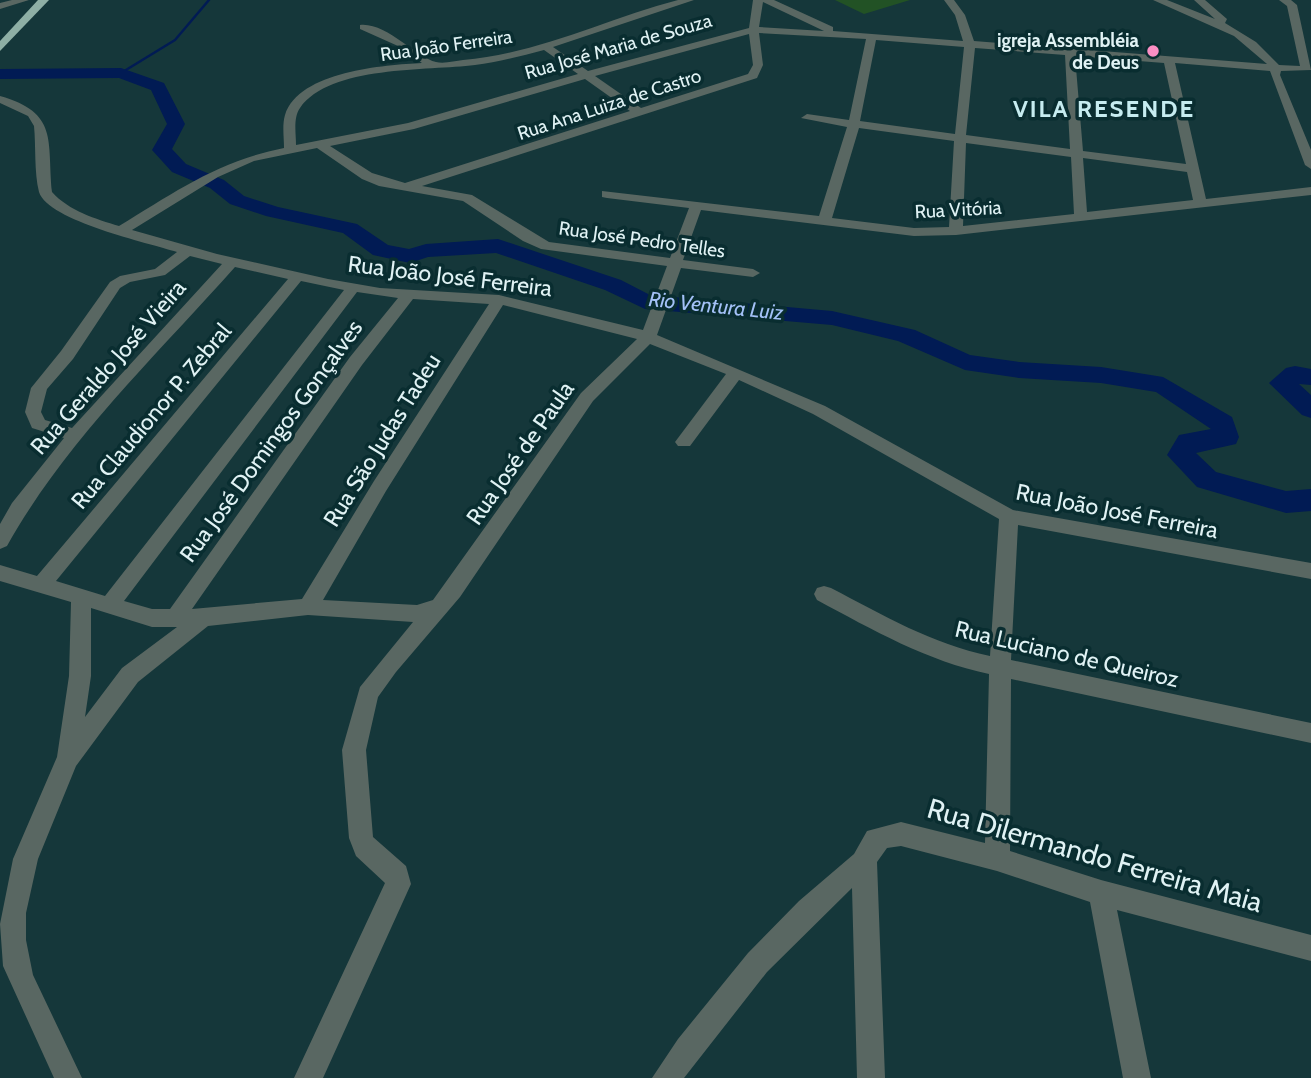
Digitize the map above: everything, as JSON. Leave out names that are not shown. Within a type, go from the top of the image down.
[{"type":"highway","points":[[2,43],[44,0]]},
{"type":"street","points":[[0,6],[24,0]]},
{"type":"street","name":"Rua João Ferreira","points":[[290,148],[288,117],[294,107],[318,88],[354,75],[497,59],[689,0]]},
{"type":"street","name":"Rua Ana Luiza de Castro","points":[[402,188],[753,76],[758,65],[754,30],[758,0]]},
{"type":"street","points":[[766,0],[803,19],[850,35]]},
{"type":"street","points":[[948,0],[962,16],[970,46],[969,79],[960,138],[956,231]]},
{"type":"street","points":[[1158,0],[1234,31]]},
{"type":"street","points":[[1199,0],[1234,31],[1262,50],[1276,68],[1276,79],[1311,165]]},
{"type":"street","points":[[1292,5],[1309,69]]},
{"type":"street","points":[[364,27],[401,44],[434,66]]},
{"type":"street","name":"Rua José Maria de Souza","points":[[122,230],[213,174],[241,161],[290,148],[398,129],[712,38],[754,30],[1309,69]]},
{"type":"street","points":[[824,221],[854,124],[871,38]]},
{"type":"street","points":[[544,45],[640,113]]},
{"type":"street","points":[[1070,53],[1081,218]]},
{"type":"street","points":[[1169,60],[1201,205]]},
{"type":"street","name":"Rua João José Ferreira","points":[[0,99],[33,114],[40,127],[46,193],[55,203],[90,222],[187,251],[353,288],[499,300],[559,312],[648,337],[736,372],[846,424],[1009,516],[1311,571]]},
{"type":"street","points":[[807,118],[1193,169]]},
{"type":"street","name":"Rua José Pedro Telles","points":[[317,143],[367,176],[402,188],[467,198],[528,238],[558,248],[753,273]]},
{"type":"street","name":"Rua Vitória","points":[[607,194],[893,230],[956,231],[1311,191]]},
{"type":"street","points":[[648,337],[696,206]]},
{"type":"street","points":[[76,435],[38,424],[33,412],[39,388],[67,355],[114,285],[125,279],[160,272],[187,251]]},
{"type":"street","name":"Rua Geraldo José Vieira","points":[[0,541],[19,508],[76,435],[232,262]]},
{"type":"street","name":"Rua Claudionor P. Zebral","points":[[40,587],[298,276]]},
{"type":"street","points":[[110,604],[353,288]]},
{"type":"street","name":"Rua José Domingos Gonçalves","points":[[175,618],[356,360],[409,294]]},
{"type":"street","name":"Rua São Judas Tadeu","points":[[308,607],[499,300]]},
{"type":"street","name":"Rua José de Paula","points":[[308,1078],[397,884],[397,874],[365,847],[361,838],[354,768],[359,723],[368,694],[441,605],[587,397],[648,337]]},
{"type":"street","points":[[684,442],[736,372]]},
{"type":"street","points":[[998,859],[1000,668],[1009,516]]},
{"type":"street","points":[[0,573],[152,618],[203,618],[308,607],[417,614],[441,605]]},
{"type":"street","name":"Rua Luciano de Queiroz","points":[[824,594],[928,648],[1000,668],[1311,733]]},
{"type":"street","points":[[68,758],[80,676],[81,597]]},
{"type":"street","points":[[68,1078],[57,1049],[23,984],[10,935],[11,905],[27,850],[68,758],[130,675],[203,618]]},
{"type":"street","name":"Rua Dilermando Ferreira Maia","points":[[666,1078],[743,980],[807,909],[865,856],[874,839],[901,834],[998,859],[1101,893],[1311,948]]},
{"type":"street","points":[[865,856],[871,1078]]},
{"type":"street","points":[[1101,893],[1137,1078]]},
{"type":"green space","points":[[835,0],[910,0],[864,14]]},
{"type":"waterway","points":[[121,73],[175,40],[209,0]]},
{"type":"waterway","name":"Rio Ventura Luiz","points":[[0,74],[121,73],[158,87],[176,124],[162,150],[179,168],[217,184],[237,200],[273,212],[350,228],[381,250],[410,256],[426,251],[498,246],[613,285],[645,302],[832,318],[906,335],[965,362],[1019,370],[1101,375],[1163,385],[1223,424],[1226,437],[1189,442],[1181,455],[1207,480],[1286,502],[1311,500]]},
{"type":"waterway","name":"Rio Ventura Luiz","points":[[1311,377],[1295,374],[1282,383],[1311,409]]},
{"type":"place","name":"igreja Assembléia de Deus","points":[[1153,51]]},
{"type":"district","name":"VILA RESENDE","points":[[1104,109]]}]
